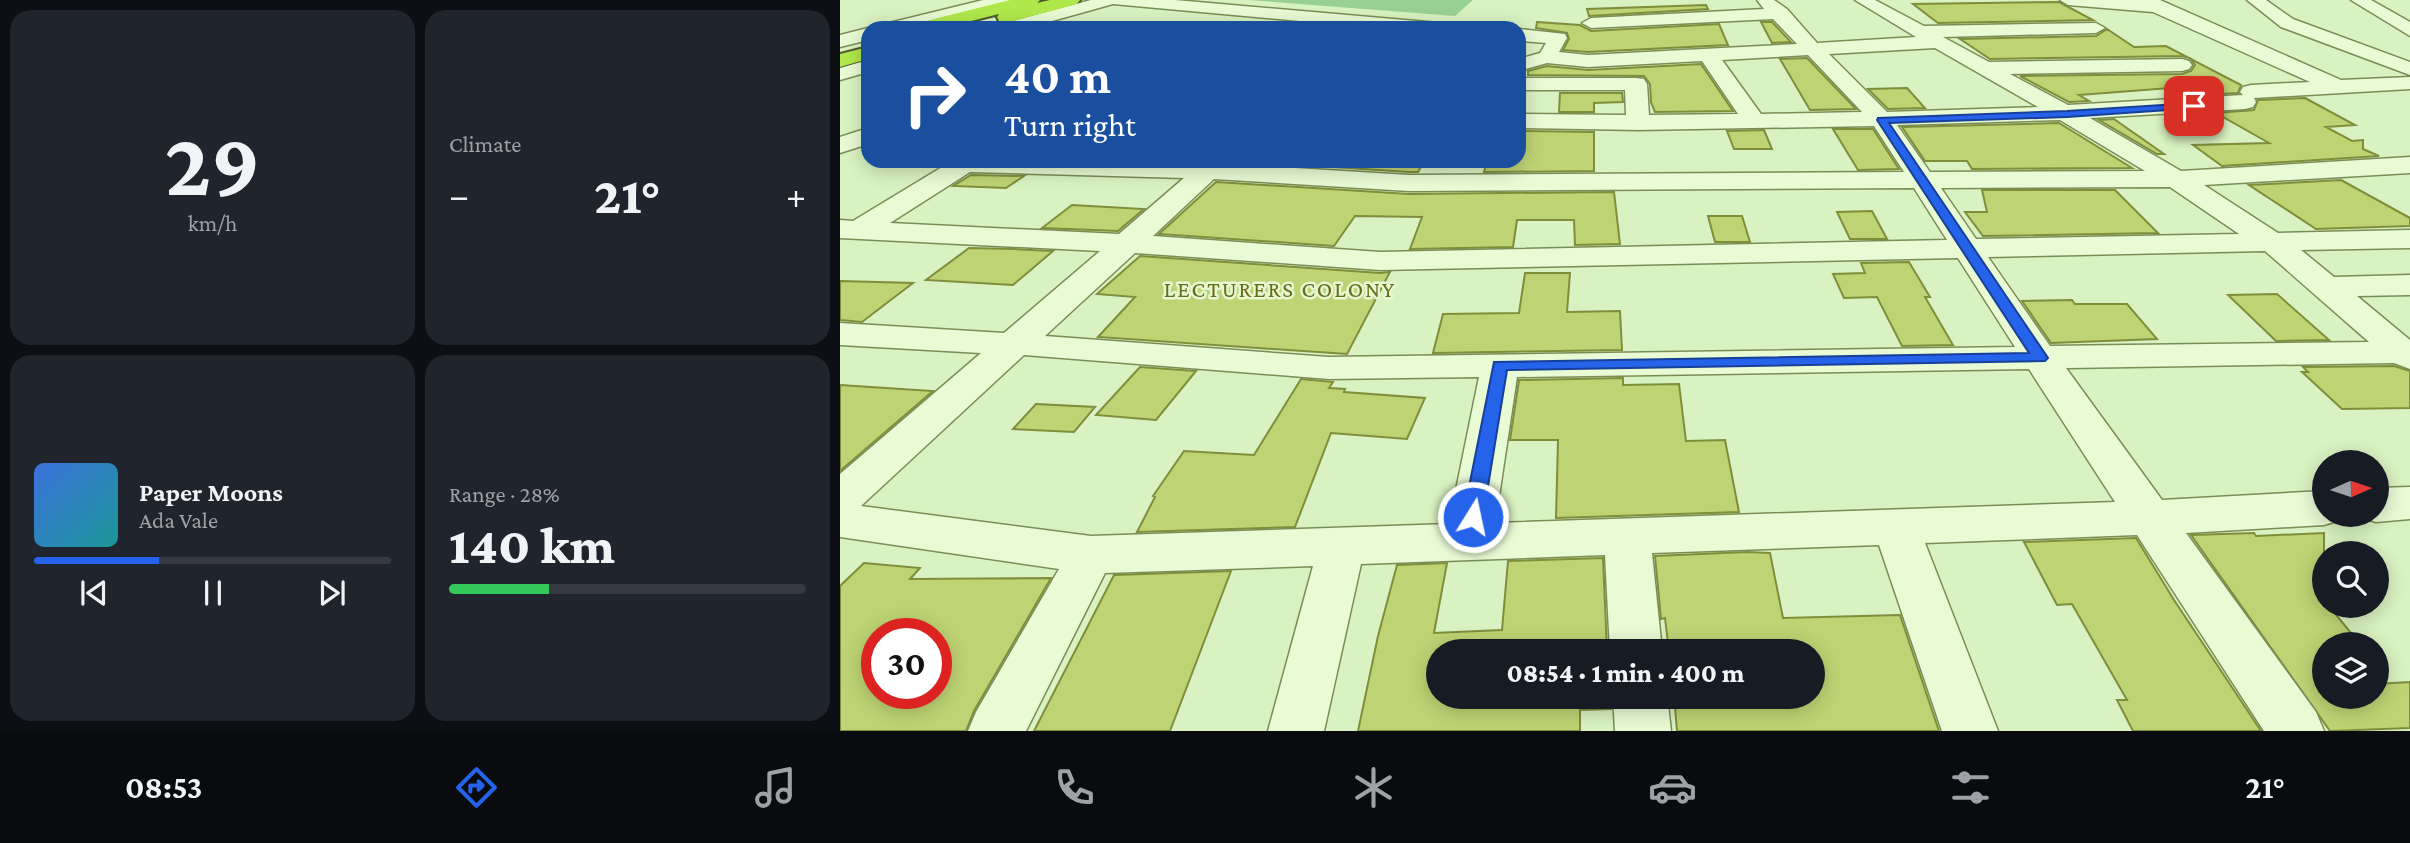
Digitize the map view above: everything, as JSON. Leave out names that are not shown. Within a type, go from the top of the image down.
[{"type":"highway","points":[[971,21],[1031,0]]},
{"type":"highway","points":[[978,21],[1071,0]]},
{"type":"highway","points":[[840,48],[861,43]]},
{"type":"highway","points":[[840,61],[861,55]]},
{"type":"street","points":[[919,21],[1004,0]]},
{"type":"street","points":[[1034,21],[1113,0],[1333,21]]},
{"type":"street","points":[[1863,0],[2067,114],[2176,179],[2275,244],[2406,355]]},
{"type":"street","points":[[2068,0],[2153,3],[2336,86]]},
{"type":"street","points":[[2255,0],[2287,23],[2410,69]]},
{"type":"street","points":[[2359,0],[2410,30]]},
{"type":"street","points":[[1591,23],[1773,7],[1813,47],[1882,120],[2040,358],[2296,731]]},
{"type":"street","points":[[1163,21],[1191,8]]},
{"type":"street","points":[[2384,16],[2410,19]]},
{"type":"street","points":[[1526,63],[1546,57],[1588,61],[2096,28]]},
{"type":"street","points":[[840,41],[861,36]]},
{"type":"street","points":[[1526,36],[1558,38],[1546,57]]},
{"type":"street","points":[[1707,53],[1754,121]]},
{"type":"street","points":[[1986,68],[2182,65]]},
{"type":"street","points":[[840,74],[861,68]]},
{"type":"street","points":[[1526,121],[1882,120],[2067,114],[2336,86],[2410,82]]},
{"type":"street","points":[[1526,84],[1636,84],[1638,122]]},
{"type":"street","points":[[840,146],[861,138]]},
{"type":"street","points":[[1236,168],[1409,183],[1920,178],[2176,179],[2410,165]]},
{"type":"street","points":[[849,230],[958,168]]},
{"type":"street","points":[[840,499],[1211,168]]},
{"type":"street","points":[[849,230],[1128,243],[1380,261],[2275,244],[2410,239]]},
{"type":"street","points":[[2326,287],[2410,285]]},
{"type":"street","points":[[840,334],[1015,344],[1329,368],[2406,355]]},
{"type":"street","points":[[1469,542],[1500,365]]},
{"type":"street","points":[[840,520],[1091,555],[2149,518],[2312,509]]},
{"type":"street","points":[[1896,527],[1970,731]]},
{"type":"street","points":[[1627,537],[1635,639]]},
{"type":"street","points":[[1296,731],[1341,547]]},
{"type":"street","points":[[996,731],[1091,555]]},
{"type":"street","points":[[1641,709],[1643,731]]},
{"type":"green space","points":[[1249,0],[1473,0],[1455,16]]},
{"type":"building","points":[[2059,2],[2093,20],[1938,23],[1913,4]]},
{"type":"building","points":[[1706,5],[1708,9],[1589,16],[1587,9]]},
{"type":"building","points":[[1537,22],[1580,25],[1591,31],[1719,24],[1728,45],[1588,52],[1563,50],[1569,39],[1567,33],[1536,28]]},
{"type":"building","points":[[1761,22],[1772,22],[1791,42],[1772,43]]},
{"type":"building","points":[[2107,29],[2134,47],[2166,46],[2188,58],[1990,59],[1960,39],[2096,36]]},
{"type":"building","points":[[1807,58],[1856,109],[1810,110],[1780,59]]},
{"type":"building","points":[[2191,59],[2241,85],[2238,93],[2185,96],[2170,88],[2079,95],[2089,101],[2069,102],[2020,76],[2182,74],[2191,71],[2195,65]]},
{"type":"building","points":[[1701,64],[1733,111],[1655,112],[1651,102],[1650,84],[1644,76],[1528,75],[1528,71],[1547,66],[1588,70]]},
{"type":"building","points":[[1907,88],[1925,108],[1888,109],[1868,89]]},
{"type":"building","points":[[1560,93],[1622,93],[1623,102],[1594,103],[1594,112],[1559,112]]},
{"type":"building","points":[[2305,98],[2355,125],[2326,127],[2352,141],[2363,140],[2363,149],[2379,156],[2222,166],[2193,145],[2269,143],[2216,113],[2254,110],[2258,100]]},
{"type":"building","points":[[2114,119],[2164,154],[2157,154],[2099,120]]},
{"type":"building","points":[[2059,123],[2132,168],[1972,169],[1967,161],[1925,161],[1902,127]]},
{"type":"building","points":[[1833,129],[1873,129],[1899,169],[1858,170]]},
{"type":"building","points":[[1764,130],[1772,149],[1734,149],[1727,131]]},
{"type":"building","points":[[1526,131],[1594,132],[1594,171],[1484,172],[1485,168],[1526,168]]},
{"type":"building","points":[[1347,168],[1420,168],[1418,172]]},
{"type":"building","points":[[971,175],[1024,176],[1006,188],[953,186]]},
{"type":"building","points":[[2341,180],[2410,218],[2410,226],[2316,229],[2249,185]]},
{"type":"building","points":[[1216,182],[1409,194],[1614,192],[1620,244],[1575,245],[1574,220],[1517,220],[1513,247],[1410,249],[1422,217],[1355,216],[1334,246],[1159,234]]},
{"type":"building","points":[[1982,190],[2115,190],[2158,233],[1983,236],[1965,212],[1987,212]]},
{"type":"building","points":[[1072,205],[1144,209],[1118,231],[1042,228]]},
{"type":"building","points":[[1872,211],[1887,239],[1850,239],[1837,212]]},
{"type":"building","points":[[1708,216],[1742,216],[1750,242],[1715,242]]},
{"type":"building","points":[[969,248],[1053,251],[1013,285],[926,280]]},
{"type":"building","points":[[1140,256],[1390,272],[1347,354],[1098,337],[1135,297],[1097,294]]},
{"type":"building","points":[[1909,262],[1930,297],[1925,297],[1953,345],[1902,346],[1877,297],[1844,298],[1833,274],[1865,273],[1861,263]]},
{"type":"building","points":[[1525,273],[1570,273],[1567,312],[1620,311],[1622,350],[1433,353],[1443,314],[1519,313]]},
{"type":"building","points":[[840,281],[913,283],[862,322],[840,320]]},
{"type":"building","points":[[2277,294],[2329,340],[2276,341],[2228,295]]},
{"type":"building","points":[[2072,300],[2075,304],[2127,304],[2157,339],[2051,343],[2022,301]]},
{"type":"building","points":[[2394,366],[2410,371],[2410,408],[2342,409],[2302,372],[2308,372],[2303,367]]},
{"type":"building","points":[[1140,367],[1196,371],[1156,420],[1096,415]]},
{"type":"building","points":[[1623,378],[1623,385],[1679,384],[1686,441],[1725,440],[1739,512],[1556,518],[1558,440],[1510,440],[1519,380]]},
{"type":"building","points":[[1301,379],[1333,382],[1329,388],[1345,389],[1344,392],[1425,398],[1407,439],[1331,433],[1295,527],[1137,532],[1155,497],[1153,496],[1184,451],[1254,455]]},
{"type":"building","points":[[840,385],[933,391],[840,471]]},
{"type":"building","points":[[1036,404],[1095,407],[1074,432],[1013,429]]},
{"type":"building","points":[[2324,533],[2324,541],[2312,541],[2312,618],[2339,618],[2350,632],[2312,632],[2312,706],[2191,535]]},
{"type":"building","points":[[2136,538],[2261,731],[2133,731],[2117,700],[2127,700],[2072,604],[2057,605],[2024,542]]},
{"type":"building","points":[[1770,553],[1783,618],[1900,615],[1939,731],[1677,731],[1675,709],[1825,709],[1825,639],[1668,639],[1665,618],[1661,619],[1655,556]]},
{"type":"building","points":[[1603,558],[1606,639],[1426,639],[1426,709],[1611,709],[1580,710],[1580,731],[1358,731],[1378,636],[1397,565],[1447,563],[1434,633],[1502,630],[1508,561]]},
{"type":"building","points":[[864,563],[920,568],[910,579],[1051,578],[974,711],[966,731],[840,731],[840,586]]},
{"type":"building","points":[[1231,571],[1170,731],[1034,731],[1114,575]]},
{"type":"building","points":[[2410,682],[2410,728],[2330,731],[2314,709],[2389,709],[2389,683]]},
{"type":"district","name":"LECTURERS COLONY","points":[[1280,289]]},
{"type":"route","points":[[1473,517],[1500,365],[2040,358],[1882,120],[2067,114],[2194,106]]}]
